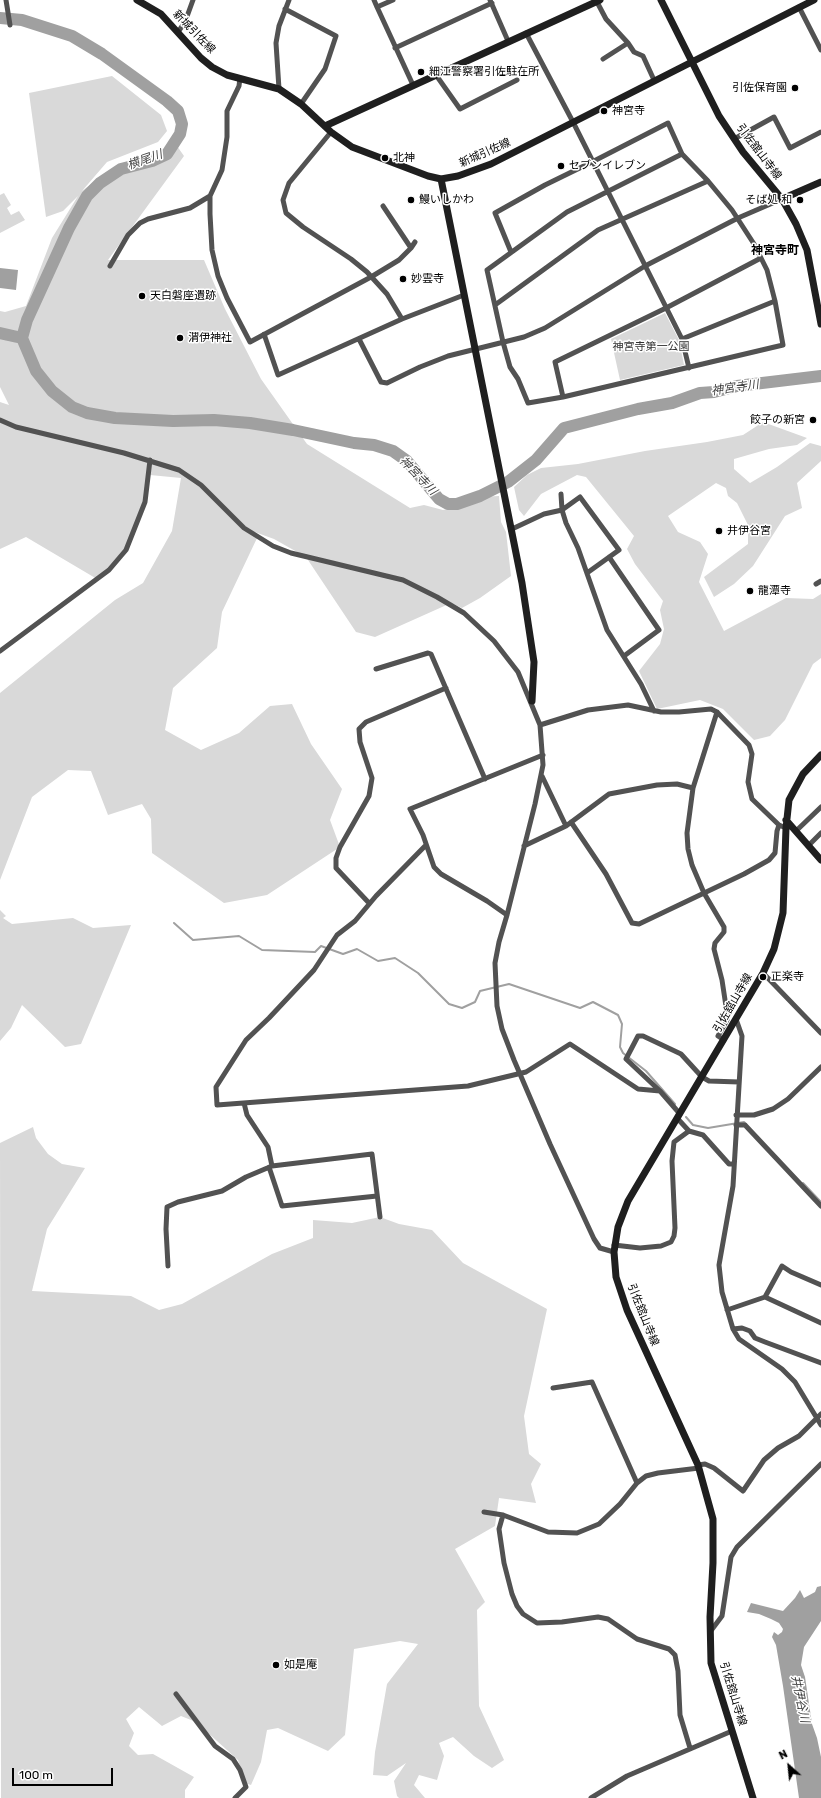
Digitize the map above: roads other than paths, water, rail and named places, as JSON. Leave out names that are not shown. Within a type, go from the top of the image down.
[{"type":"main road","name":"新城引佐線","points":[[138,0],[161,14],[201,58],[212,67],[227,75],[279,90],[301,104],[331,132],[352,147],[428,176],[441,179],[472,172],[814,0]]},
{"type":"main road","name":"引佐舘山寺線","points":[[661,0],[719,116],[734,139],[782,199],[796,224],[807,250],[819,306],[821,324]]},
{"type":"main road","points":[[325,126],[598,1]]},
{"type":"main road","points":[[441,179],[474,350],[522,583],[534,662],[532,701]]},
{"type":"main road","points":[[782,199],[821,182]]},
{"type":"main road","name":"引佐舘山寺線","points":[[753,1798],[711,1663],[710,1632],[713,1563],[712,1519],[699,1466],[627,1310],[616,1277],[614,1248],[618,1227],[628,1201],[764,973],[777,941],[783,913],[786,820],[789,800],[803,774],[821,755]]},
{"type":"main road","points":[[786,820],[821,860]]},
{"type":"street","points":[[6,0],[10,25]]},
{"type":"street","points":[[178,32],[185,22],[193,0]]},
{"type":"street","points":[[279,90],[276,42],[284,9],[289,0]]},
{"type":"street","points":[[374,0],[413,85]]},
{"type":"street","points":[[377,7],[393,0]]},
{"type":"street","points":[[598,1],[606,19],[628,43],[634,52],[643,56],[654,80]]},
{"type":"street","points":[[395,48],[491,2],[508,41]]},
{"type":"street","points":[[800,7],[821,50]]},
{"type":"street","points":[[284,9],[336,36],[325,69],[301,104]]},
{"type":"street","points":[[526,33],[573,122],[682,339],[689,368]]},
{"type":"street","points":[[603,59],[628,43]]},
{"type":"street","points":[[436,75],[460,109],[517,80]]},
{"type":"street","points":[[240,78],[240,86],[227,111],[227,137],[222,170],[210,196],[212,250],[218,276],[227,298],[250,342],[371,277],[399,260],[412,248],[415,242]]},
{"type":"street","points":[[734,139],[774,117],[790,148],[821,132]]},
{"type":"street","points":[[511,252],[495,213],[545,184],[668,123],[682,154],[708,180],[738,218],[761,258],[767,270],[775,301],[783,346],[563,397],[528,403],[518,379],[510,367],[487,270],[567,212],[682,154]]},
{"type":"street","points":[[331,132],[289,183],[283,200],[286,212],[303,227],[351,259],[371,277],[387,294],[402,319]]},
{"type":"street","points":[[495,306],[598,230],[708,180]]},
{"type":"street","points":[[110,266],[128,235],[140,223],[148,219],[190,208],[210,196]]},
{"type":"street","points":[[359,339],[381,382],[388,383],[420,367],[448,356],[524,337],[545,328],[645,266],[738,218],[782,199]]},
{"type":"street","points":[[383,206],[412,248]]},
{"type":"street","points":[[563,397],[555,362],[666,308],[761,258]]},
{"type":"street","points":[[264,334],[278,375],[402,319],[464,295]]},
{"type":"street","points":[[682,339],[775,301]]},
{"type":"street","points":[[0,420],[23,429],[150,460],[179,470],[201,485],[244,528],[273,546],[296,555],[402,580],[437,597],[464,613],[494,641],[522,679],[532,701],[540,725],[543,755],[542,776],[507,915],[498,942],[495,963],[495,992],[502,1029],[550,1144],[600,1248],[654,1247],[671,1242],[675,1228],[672,1161],[674,1142],[689,1131]]},
{"type":"street","points":[[0,651],[109,570],[126,550],[145,502],[150,460]]},
{"type":"street","points":[[561,494],[562,510],[566,523],[578,548],[607,630],[641,684],[654,711]]},
{"type":"street","points":[[512,529],[544,514],[562,510],[580,497],[619,550],[587,573]]},
{"type":"street","points":[[609,557],[659,630],[624,656]]},
{"type":"street","points":[[376,669],[428,653],[432,654],[485,779]]},
{"type":"street","points":[[369,903],[336,868],[336,858],[340,847],[369,796],[372,778],[360,742],[359,729],[366,722],[446,688]]},
{"type":"street","points":[[540,725],[588,710],[628,705],[654,711],[679,712],[711,709],[717,712],[749,745],[752,754],[748,782],[752,799],[779,825],[786,828]]},
{"type":"street","points":[[717,712],[694,788],[687,833],[688,849],[692,865],[704,893],[724,927],[724,932],[715,943],[714,949],[722,980],[727,1013],[727,1020],[718,1036],[724,1040]]},
{"type":"street","points":[[507,915],[487,901],[441,874],[434,867],[423,835],[410,809],[543,755]]},
{"type":"street","points":[[542,776],[569,824],[606,874],[632,923],[639,924],[769,860],[775,853],[779,825]]},
{"type":"street","points":[[524,846],[569,824],[609,794],[657,785],[677,784],[694,788]]},
{"type":"street","points":[[796,831],[821,808]]},
{"type":"street","points":[[808,846],[821,833]]},
{"type":"street","points":[[426,845],[369,903],[355,920],[337,935],[314,970],[246,1040],[216,1086],[217,1105],[468,1086],[521,1074],[531,1070],[570,1044],[638,1089],[660,1091]]},
{"type":"street","points":[[764,973],[821,1033]]},
{"type":"street","points":[[736,1019],[742,1036],[736,1115],[733,1186],[719,1265],[722,1292],[733,1329],[739,1339],[782,1369],[795,1382],[819,1416],[821,1425]]},
{"type":"street","points":[[734,1164],[729,1164],[703,1136],[689,1131],[660,1091],[626,1059],[638,1036],[643,1036],[680,1054],[702,1077],[709,1081],[739,1082]]},
{"type":"street","points":[[736,1115],[754,1115],[773,1109],[788,1098],[821,1068]]},
{"type":"street","points":[[244,1103],[247,1115],[268,1147],[270,1167],[282,1206],[377,1196]]},
{"type":"street","points":[[736,1125],[745,1125],[821,1206]]},
{"type":"street","points":[[168,1266],[166,1229],[167,1207],[178,1202],[222,1191],[246,1177],[270,1167],[372,1154],[380,1216]]},
{"type":"street","points":[[727,1310],[764,1297],[782,1266],[791,1272],[821,1285]]},
{"type":"street","points":[[764,1297],[821,1323]]},
{"type":"street","points":[[733,1329],[742,1328],[750,1331],[755,1338],[821,1363]]},
{"type":"street","points":[[553,1388],[592,1382],[637,1483]]},
{"type":"street","points":[[484,1512],[503,1515],[548,1532],[577,1533],[599,1524],[620,1504],[637,1483],[646,1476],[705,1464],[714,1468],[743,1491],[764,1460],[778,1448],[799,1436],[819,1416]]},
{"type":"street","points":[[710,1632],[722,1616],[731,1557],[737,1547],[821,1464]]},
{"type":"street","points":[[503,1515],[499,1529],[504,1563],[512,1594],[517,1606],[523,1614],[537,1623],[562,1622],[598,1617],[608,1619],[637,1639],[669,1649],[675,1655],[678,1671],[680,1715],[690,1748]]},
{"type":"street","points":[[176,1694],[215,1746],[233,1759],[240,1770],[246,1787],[235,1798]]},
{"type":"street","points":[[591,1798],[627,1776],[732,1731]]},
{"type":"water","points":[[0,268],[18,270],[16,290],[0,288]]},
{"type":"water","name":"井伊谷川","points":[[821,1586],[821,1621],[804,1647],[801,1665],[805,1677],[812,1724],[821,1757],[821,1798],[799,1798],[783,1686],[776,1645],[772,1637],[774,1632],[778,1635],[783,1629],[779,1623],[771,1619],[759,1614],[747,1612],[751,1603],[783,1611],[800,1590],[804,1598],[815,1592],[817,1587]]},
{"type":"waterway","name":"横尾川","points":[[0,18],[22,20],[72,36],[102,54],[167,101],[178,111],[182,124],[180,134],[167,154],[152,161],[121,169],[100,183],[87,196],[69,228],[27,320],[22,338]]},
{"type":"waterway","name":"神宮寺川","points":[[0,333],[22,338],[36,371],[52,391],[72,407],[87,413],[115,418],[173,421],[214,420],[250,423],[293,430],[354,443],[374,445],[393,451],[407,461],[439,499],[448,504],[457,504],[480,496],[508,482],[536,460],[564,428],[638,409],[672,403],[700,393],[714,392],[737,386],[821,376]]},
{"type":"waterway","points":[[174,923],[193,940],[239,936],[262,950],[315,952],[321,946],[343,954],[357,949],[378,961],[395,958],[418,973],[449,1004],[462,1008],[475,1002],[480,991],[509,984],[580,1008],[593,1002],[618,1015],[622,1024],[620,1047],[623,1053],[646,1071],[675,1104]]},
{"type":"waterway","points":[[686,1117],[693,1125],[708,1128],[744,1122],[746,1124]]},
{"type":"waterway","points":[[803,1183],[821,1202]]},
{"type":"place","name":"細江警察署引佐駐在所","points":[[421,72]]},
{"type":"place","name":"引佐保育園","points":[[795,88]]},
{"type":"place","name":"神宮寺","points":[[604,111]]},
{"type":"place","name":"北神","points":[[385,158]]},
{"type":"place","name":"セブンイレブン","points":[[561,166]]},
{"type":"place","name":"鰻いしかわ","points":[[411,200]]},
{"type":"place","name":"そば処 和","points":[[800,200]]},
{"type":"place","name":"妙雲寺","points":[[403,279]]},
{"type":"place","name":"天白磐座遺跡","points":[[142,296]]},
{"type":"place","name":"渭伊神社","points":[[180,338]]},
{"type":"place","name":"餃子の新宮","points":[[813,420]]},
{"type":"place","name":"井伊谷宮","points":[[719,531]]},
{"type":"place","name":"龍潭寺","points":[[750,591]]},
{"type":"place","name":"正楽寺","points":[[763,977]]},
{"type":"place","name":"如是庵","points":[[276,1665]]},
{"type":"district","name":"神宮寺町","points":[[775,251]]},
{"type":"park label","name":"神宮寺第一公園","points":[[651,347]]}]
